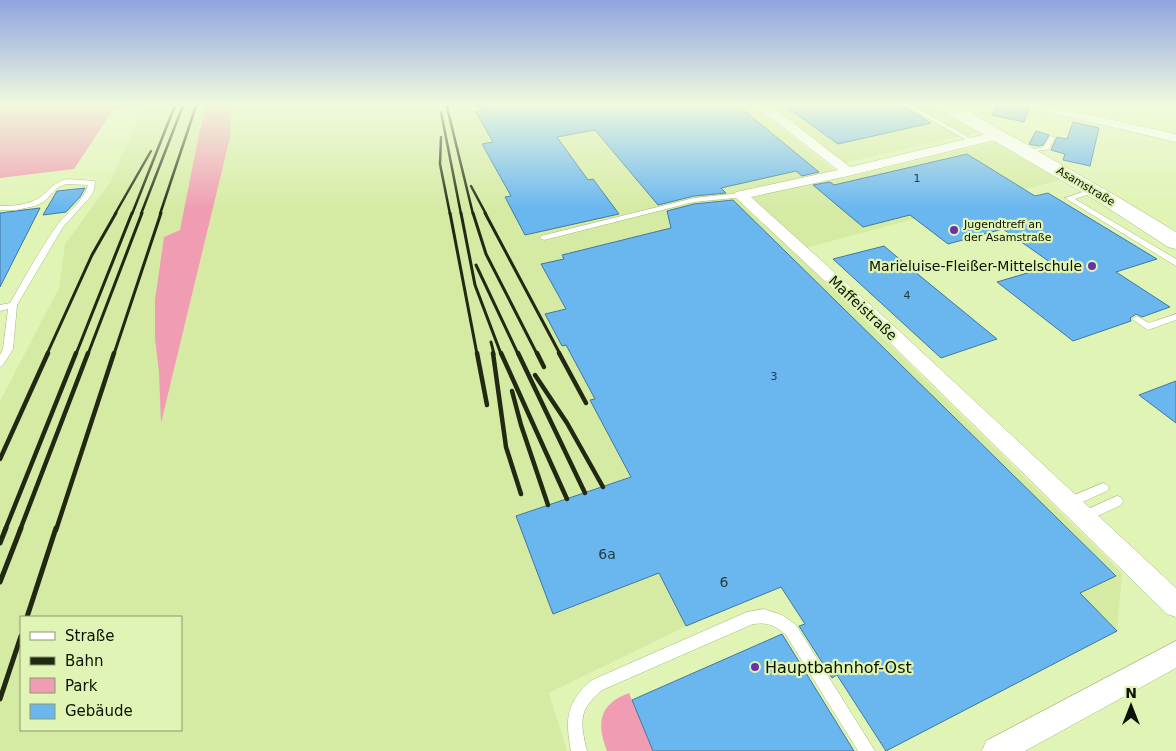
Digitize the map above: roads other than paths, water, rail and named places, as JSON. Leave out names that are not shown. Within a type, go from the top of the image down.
[{"type":"street","points":[[805,138],[848,172]]},
{"type":"street","points":[[741,195],[848,172],[985,138]]},
{"type":"street","name":"Asamstraße","points":[[1004,138],[1176,242]]},
{"type":"street","name":"Maffeistraße","points":[[741,195],[878,321],[1176,605]]},
{"type":"street","points":[[996,751],[1176,654]]},
{"type":"lane","points":[[967,138],[972,141]]},
{"type":"lane","points":[[1028,152],[1047,148],[1052,138]]},
{"type":"lane","points":[[0,208],[26,207],[42,199],[56,186],[66,182],[81,181],[92,183],[82,203],[62,223],[12,305],[8,349],[0,361]]},
{"type":"lane","points":[[1094,191],[1069,198],[1176,263]]},
{"type":"lane","points":[[544,238],[694,200],[741,195]]},
{"type":"lane","points":[[0,308],[12,305]]},
{"type":"lane","points":[[1137,319],[1148,327],[1176,317]]},
{"type":"lane","points":[[1069,503],[1103,488]]},
{"type":"lane","points":[[1083,517],[1117,501]]},
{"type":"lane","points":[[580,751],[575,732],[574,712],[583,696],[597,685],[752,617],[765,615],[778,619],[791,630],[867,751]]},
{"type":"railway","points":[[132,214],[162,138]]},
{"type":"railway","points":[[141,214],[170,138]]},
{"type":"railway","points":[[160,214],[185,138]]},
{"type":"railway","points":[[441,138],[440,164],[450,214]]},
{"type":"railway","points":[[446,138],[461,214]]},
{"type":"railway","points":[[455,138],[473,214]]},
{"type":"railway","points":[[115,214],[151,151]]},
{"type":"railway","points":[[471,186],[486,214]]},
{"type":"railway","points":[[47,354],[92,255],[116,213]]},
{"type":"railway","points":[[76,354],[132,213]]},
{"type":"railway","points":[[88,354],[142,213]]},
{"type":"railway","points":[[114,354],[161,213]]},
{"type":"railway","points":[[450,213],[477,354]]},
{"type":"railway","points":[[461,213],[475,285],[501,354]]},
{"type":"railway","points":[[473,213],[486,254],[537,354]]},
{"type":"railway","points":[[485,213],[560,354]]},
{"type":"railway","points":[[476,265],[518,354]]},
{"type":"railway","points":[[491,342],[494,354]]},
{"type":"railway","points":[[0,459],[48,353]]},
{"type":"railway","points":[[5,530],[76,353]]},
{"type":"railway","points":[[20,530],[88,353]]},
{"type":"railway","points":[[56,530],[114,353]]},
{"type":"railway","points":[[477,353],[487,405]]},
{"type":"railway","points":[[493,353],[506,447],[521,494]]},
{"type":"railway","points":[[501,353],[567,499]]},
{"type":"railway","points":[[518,353],[585,493]]},
{"type":"railway","points":[[537,353],[544,367]]},
{"type":"railway","points":[[559,353],[586,403]]},
{"type":"railway","points":[[535,375],[567,423],[603,487]]},
{"type":"railway","points":[[512,391],[521,425],[548,505]]},
{"type":"railway","points":[[0,543],[6,528]]},
{"type":"railway","points":[[0,582],[21,528]]},
{"type":"railway","points":[[27,616],[56,528]]},
{"type":"railway","points":[[0,699],[20,639]]},
{"type":"place","name":"Jugendtreff an der Asamstraße","points":[[954,230]]},
{"type":"place","name":"Marieluise-Fleißer-Mittelschule","points":[[1092,266]]},
{"type":"place","name":"Hauptbahnhof-Ost","points":[[755,667]]}]
